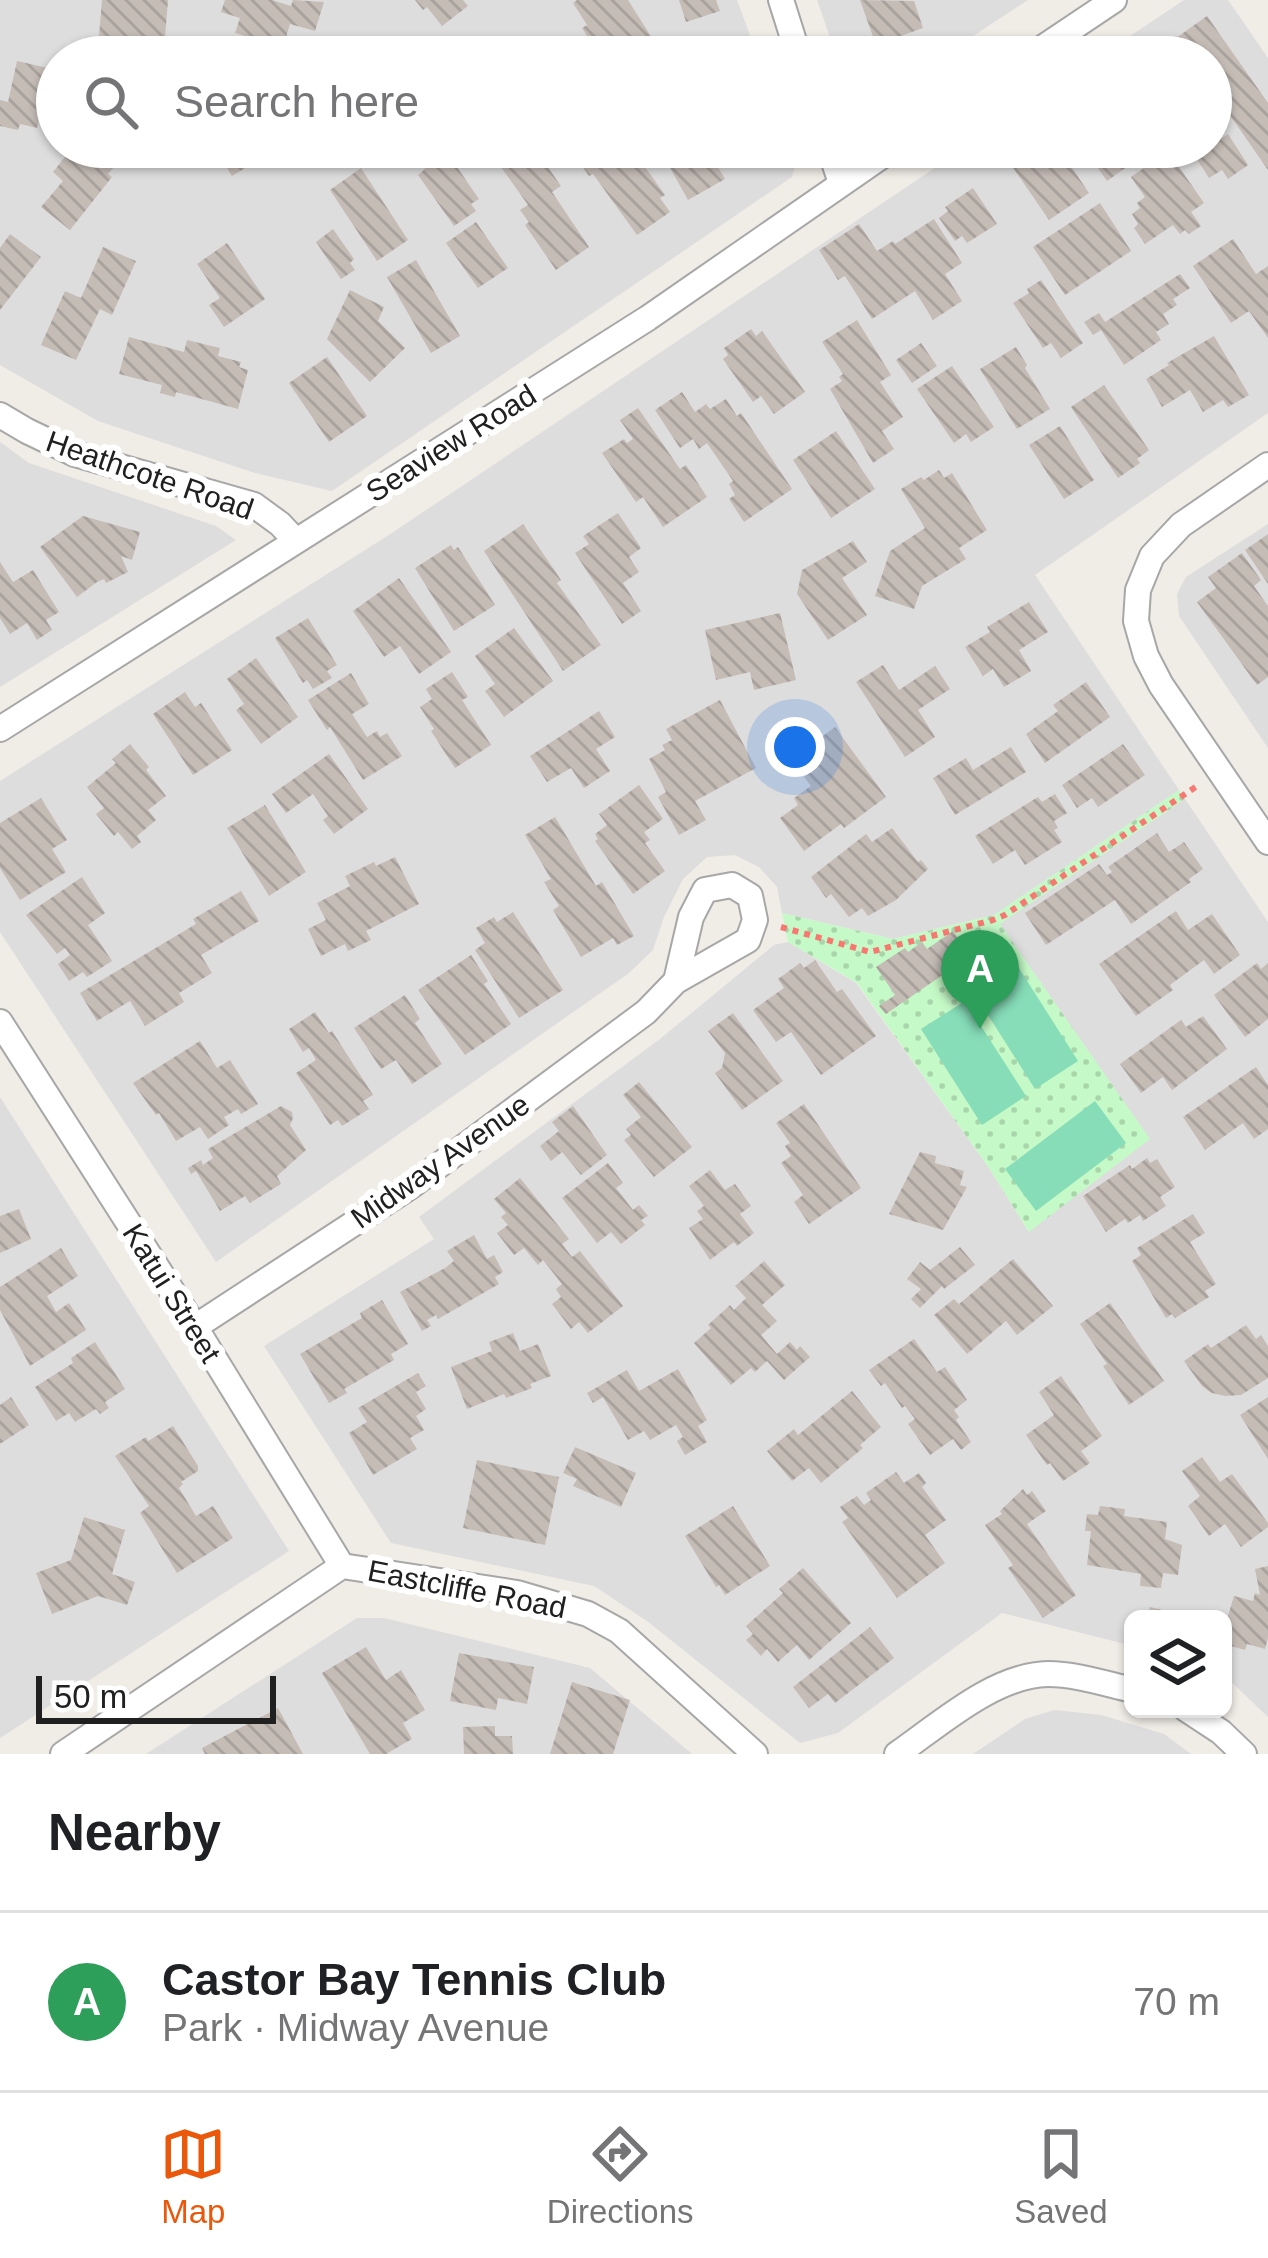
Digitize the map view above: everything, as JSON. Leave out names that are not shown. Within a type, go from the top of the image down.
[{"type":"street","points":[[781,0],[792,36]]},
{"type":"street","points":[[1060,36],[1114,0]]},
{"type":"street","points":[[836,168],[841,183]]},
{"type":"street","name":"Seaview Road","points":[[0,729],[648,318],[864,168]]},
{"type":"street","name":"Heathcote Road","points":[[0,415],[75,454],[254,505],[296,541]]},
{"type":"street","points":[[1268,465],[1181,524],[1152,556],[1138,590],[1136,622],[1161,685],[1268,842]]},
{"type":"street","points":[[676,981],[692,917],[705,890],[732,885],[750,896],[755,920]]},
{"type":"street","name":"Midway Avenue","points":[[195,1328],[411,1186],[646,1012],[676,981],[748,940],[755,920]]},
{"type":"street","name":"Katui Street","points":[[0,1022],[342,1566]]},
{"type":"street","points":[[63,1754],[342,1566]]},
{"type":"street","name":"Eastcliffe Road","points":[[342,1566],[517,1593],[588,1613],[619,1631],[755,1754]]},
{"type":"street","points":[[897,1754],[984,1695],[1016,1680],[1058,1675],[1124,1688]]},
{"type":"street","points":[[1200,1718],[1244,1754]]},
{"type":"path","points":[[755,920],[870,952],[993,920],[1220,771]]},
{"type":"shaded area","points":[[0,0],[737,0],[750,36],[36,36],[36,168],[794,168],[792,177],[332,491],[255,473],[98,421],[0,365]]},
{"type":"shaded area","points":[[817,0],[1028,0],[973,36],[830,36]]},
{"type":"shaded area","points":[[1184,0],[1228,0],[1268,58],[1268,413],[1035,575],[1179,790],[994,915],[893,939],[782,913],[777,887],[759,867],[735,855],[707,857],[683,879],[653,950],[629,973],[216,1262],[0,932],[0,781],[392,533],[935,168],[1232,168],[1232,36],[1130,36]]},
{"type":"shaded area","points":[[0,442],[29,463],[216,526],[236,540],[0,687]]},
{"type":"shaded area","points":[[1268,524],[1268,748],[1179,616],[1177,594],[1186,577]]},
{"type":"shaded area","points":[[1185,799],[1268,922],[1268,1717],[1232,1683],[1232,1610],[1124,1610],[1124,1644],[1002,1613],[838,1733],[800,1743],[647,1621],[594,1586],[391,1543],[264,1346],[434,1239],[419,1217],[660,1039],[774,945],[788,942],[856,983],[989,1168],[1028,1231],[1105,1077],[999,924]]},
{"type":"shaded area","points":[[0,1097],[289,1551],[0,1738]]},
{"type":"shaded area","points":[[357,1618],[384,1618],[590,1668],[692,1754],[146,1754]]},
{"type":"shaded area","points":[[1054,1710],[1101,1715],[1164,1734],[1191,1754],[973,1754],[1025,1719]]},
{"type":"green space","points":[[1179,790],[1185,799],[1000,924],[1150,1139],[1029,1232],[857,983],[788,942],[782,913],[893,939],[994,915]]},
{"type":"green space","points":[[1017,965],[1078,1061],[1035,1089],[974,993]]},
{"type":"green space","points":[[965,1001],[1026,1096],[982,1125],[921,1029]]},
{"type":"green space","points":[[1095,1101],[1126,1143],[1036,1211],[1005,1169]]},
{"type":"building","points":[[102,0],[168,0],[165,36],[99,36]]},
{"type":"building","points":[[225,0],[272,0],[291,6],[293,0],[324,2],[315,31],[290,24],[286,36],[235,33],[240,18],[221,12]]},
{"type":"building","points":[[415,0],[463,0],[468,6],[442,26]]},
{"type":"building","points":[[628,0],[651,36],[587,36],[582,28],[587,25],[573,3]]},
{"type":"building","points":[[679,0],[716,0],[720,11],[686,22]]},
{"type":"building","points":[[860,0],[914,1],[923,28],[901,36],[873,36]]},
{"type":"building","points":[[1207,16],[1221,36],[1179,36]]},
{"type":"building","points":[[1232,52],[1268,103],[1268,170],[1232,118]]},
{"type":"building","points":[[17,61],[36,65],[36,128],[0,126],[0,100],[8,102]]},
{"type":"building","points":[[1232,140],[1248,165],[1228,179],[1222,170],[1209,178],[1203,168],[1232,168]]},
{"type":"building","points":[[56,168],[113,168],[108,174],[112,177],[70,230],[41,207],[63,181],[53,172]]},
{"type":"building","points":[[361,168],[408,240],[377,261],[330,190]]},
{"type":"building","points":[[458,168],[479,199],[471,204],[476,211],[454,226],[418,175],[425,169]]},
{"type":"building","points":[[502,168],[549,168],[561,186],[552,192],[589,247],[556,270],[525,225],[529,222],[520,210],[528,205]]},
{"type":"building","points":[[583,168],[646,168],[665,195],[660,198],[670,212],[637,235],[593,174],[589,176]]},
{"type":"building","points":[[670,168],[718,168],[725,179],[688,200]]},
{"type":"building","points":[[1013,168],[1072,168],[1089,193],[1049,220]]},
{"type":"building","points":[[1098,168],[1125,168],[1107,181]]},
{"type":"building","points":[[1144,168],[1180,168],[1204,203],[1191,212],[1201,226],[1180,234],[1173,225],[1145,244],[1134,228],[1138,224],[1132,214],[1145,197],[1131,177]]},
{"type":"building","points":[[973,188],[997,224],[967,243],[962,236],[955,241],[939,218],[948,211],[945,207]]},
{"type":"building","points":[[1100,203],[1131,251],[1065,295],[1033,247]]},
{"type":"building","points":[[934,219],[962,263],[945,274],[962,301],[933,320],[915,291],[872,319],[845,276],[838,280],[819,250],[859,224],[877,251]]},
{"type":"building","points":[[476,222],[508,268],[478,288],[446,243]]},
{"type":"building","points":[[333,229],[354,259],[350,263],[355,270],[341,279],[316,242]]},
{"type":"building","points":[[10,234],[41,257],[0,310],[0,248]]},
{"type":"building","points":[[1233,239],[1256,274],[1268,266],[1268,338],[1249,311],[1231,323],[1193,266]]},
{"type":"building","points":[[227,243],[265,299],[224,327],[209,305],[220,298],[197,264]]},
{"type":"building","points":[[103,247],[136,261],[112,315],[100,309],[76,360],[41,345],[65,291],[81,298]]},
{"type":"building","points":[[416,260],[460,336],[431,353],[387,277]]},
{"type":"building","points":[[1180,274],[1190,288],[1173,299],[1177,305],[1163,314],[1169,324],[1156,332],[1161,340],[1124,365],[1101,330],[1093,335],[1084,322],[1099,313],[1105,322]]},
{"type":"building","points":[[1041,280],[1083,343],[1061,358],[1051,343],[1043,348],[1013,303]]},
{"type":"building","points":[[350,290],[384,307],[378,321],[405,348],[370,382],[327,339]]},
{"type":"building","points":[[857,320],[891,375],[880,382],[903,417],[882,431],[894,449],[873,463],[830,389],[842,381],[843,374],[822,342]]},
{"type":"building","points":[[751,329],[756,336],[762,331],[805,392],[774,414],[761,396],[753,402],[723,359],[728,355],[724,348]]},
{"type":"building","points":[[1214,336],[1249,395],[1228,407],[1223,400],[1203,412],[1190,390],[1162,407],[1146,379]]},
{"type":"building","points":[[129,337],[184,352],[187,340],[220,348],[218,356],[241,362],[239,367],[248,370],[238,409],[176,392],[175,397],[160,393],[162,385],[119,374]]},
{"type":"building","points":[[921,343],[937,366],[912,383],[896,360]]},
{"type":"building","points":[[1016,347],[1050,409],[1017,429],[980,369]]},
{"type":"building","points":[[327,357],[367,416],[329,442],[289,383]]},
{"type":"building","points":[[952,366],[994,427],[971,442],[966,434],[954,443],[917,389]]},
{"type":"building","points":[[1104,385],[1149,450],[1137,459],[1140,463],[1118,478],[1071,407]]},
{"type":"building","points":[[682,392],[695,412],[726,399],[737,416],[741,413],[792,489],[744,522],[729,499],[735,495],[729,484],[733,481],[707,443],[699,449],[693,439],[680,448],[655,410]]},
{"type":"building","points":[[638,408],[680,469],[686,465],[707,497],[663,527],[643,497],[636,502],[602,453],[624,439],[627,443],[633,439],[620,420]]},
{"type":"building","points":[[1060,426],[1094,480],[1064,499],[1029,445]]},
{"type":"building","points":[[836,431],[875,489],[831,518],[793,460]]},
{"type":"building","points":[[939,470],[944,478],[952,473],[987,530],[959,548],[966,559],[922,586],[914,609],[875,596],[890,551],[925,528],[901,489]]},
{"type":"building","points":[[618,513],[641,548],[629,557],[639,572],[623,583],[641,611],[622,624],[575,553],[589,544],[583,536]]},
{"type":"building","points":[[83,516],[140,532],[132,560],[121,556],[128,572],[106,583],[104,579],[97,582],[77,597],[40,547]]},
{"type":"building","points":[[523,524],[601,645],[563,671],[484,551]]},
{"type":"building","points":[[1268,534],[1268,584],[1245,550]]},
{"type":"building","points":[[853,541],[867,562],[842,578],[867,615],[828,640],[797,594],[802,570]]},
{"type":"building","points":[[451,545],[454,550],[458,547],[495,605],[454,631],[415,568]]},
{"type":"building","points":[[1242,553],[1261,580],[1254,586],[1268,606],[1268,677],[1257,685],[1197,602],[1216,588],[1208,577]]},
{"type":"building","points":[[0,562],[13,582],[33,570],[59,612],[46,620],[52,630],[37,640],[27,623],[10,634],[0,618]]},
{"type":"building","points":[[399,578],[451,652],[419,674],[400,646],[384,657],[353,611]]},
{"type":"building","points":[[1029,602],[1048,632],[1019,650],[1031,671],[1004,687],[993,669],[983,676],[965,647],[990,632],[987,627]]},
{"type":"building","points":[[780,613],[796,680],[754,690],[750,672],[716,680],[705,630]]},
{"type":"building","points":[[308,618],[337,665],[327,671],[332,678],[313,689],[307,680],[303,683],[275,638]]},
{"type":"building","points":[[514,628],[553,681],[504,717],[485,691],[495,684],[475,656]]},
{"type":"building","points":[[256,658],[298,717],[261,744],[236,710],[244,704],[227,679]]},
{"type":"building","points":[[883,665],[899,690],[935,666],[950,689],[918,710],[935,737],[905,757],[856,682]]},
{"type":"building","points":[[452,672],[468,697],[462,700],[491,745],[455,768],[420,707],[432,699],[426,689]]},
{"type":"building","points":[[351,673],[369,704],[352,714],[367,737],[377,731],[380,737],[387,733],[402,756],[363,780],[308,700]]},
{"type":"building","points":[[1086,682],[1110,717],[1045,763],[1026,734],[1058,711],[1053,705]]},
{"type":"building","points":[[185,692],[195,707],[201,703],[232,750],[193,775],[153,714]]},
{"type":"building","points":[[720,700],[756,768],[695,801],[706,820],[679,835],[658,797],[666,792],[649,759],[672,740],[666,729]]},
{"type":"building","points":[[599,711],[615,737],[596,749],[610,771],[584,788],[571,768],[547,782],[530,756]]},
{"type":"building","points":[[835,727],[886,797],[804,851],[780,818],[798,805],[794,798],[811,786],[804,777],[811,771],[799,754]]},
{"type":"building","points":[[130,744],[166,796],[148,810],[156,820],[137,836],[141,842],[132,849],[96,814],[104,808],[87,787]]},
{"type":"building","points":[[1123,744],[1145,775],[1098,807],[1092,798],[1077,808],[1062,785]]},
{"type":"building","points":[[1011,747],[1026,772],[955,815],[933,778],[966,758],[973,770]]},
{"type":"building","points":[[329,754],[368,809],[334,834],[313,794],[286,813],[272,794]]},
{"type":"building","points":[[639,785],[663,819],[644,832],[650,840],[645,843],[665,871],[633,894],[595,841],[595,834],[607,825],[599,814]]},
{"type":"building","points":[[1055,794],[1067,813],[1054,821],[1062,842],[1025,865],[1015,850],[993,864],[975,836],[1038,797],[1042,802]]},
{"type":"building","points":[[41,798],[67,840],[52,849],[66,872],[20,900],[0,868],[0,823]]},
{"type":"building","points":[[265,805],[306,872],[269,896],[227,828]]},
{"type":"building","points":[[555,817],[596,886],[602,882],[634,936],[617,945],[613,938],[581,957],[553,910],[559,906],[544,882],[551,879],[525,835]]},
{"type":"building","points":[[892,828],[928,869],[896,900],[868,916],[862,908],[849,917],[811,877],[866,834],[872,842]]},
{"type":"building","points":[[1157,833],[1169,852],[1184,842],[1203,869],[1191,882],[1131,924],[1115,900],[1046,945],[1025,913],[1099,864],[1107,875],[1112,872],[1108,867]]},
{"type":"building","points":[[395,857],[419,904],[366,931],[371,940],[348,951],[345,944],[321,956],[308,929],[326,920],[317,903],[350,886],[345,876]]},
{"type":"building","points":[[82,877],[105,913],[88,925],[112,961],[87,977],[83,972],[69,981],[58,964],[70,955],[65,948],[57,954],[26,915]]},
{"type":"building","points":[[241,891],[259,921],[201,955],[212,973],[179,993],[184,1002],[145,1026],[130,1001],[97,1021],[80,993],[196,924],[193,919]]},
{"type":"building","points":[[1176,911],[1188,930],[1212,914],[1240,955],[1214,974],[1204,960],[1136,1016],[1099,964]]},
{"type":"building","points":[[513,912],[563,990],[519,1018],[475,950],[485,943],[476,928]]},
{"type":"building","points":[[953,931],[970,956],[886,1014],[879,1006],[895,995],[876,967],[922,942],[927,949]]},
{"type":"building","points":[[471,955],[511,1024],[465,1055],[418,990]]},
{"type":"building","points":[[815,960],[876,1036],[821,1075],[791,1032],[776,1042],[753,1010],[784,988],[778,979],[800,963],[804,968]]},
{"type":"building","points":[[1257,963],[1261,969],[1268,963],[1268,1019],[1245,1037],[1214,995]]},
{"type":"building","points":[[405,995],[420,1019],[415,1023],[442,1064],[412,1084],[396,1060],[381,1069],[354,1028]]},
{"type":"building","points":[[315,1012],[373,1095],[363,1101],[369,1109],[342,1126],[338,1120],[330,1125],[296,1073],[316,1060],[309,1048],[303,1052],[289,1029]]},
{"type":"building","points":[[733,1013],[783,1081],[742,1110],[715,1073],[722,1068],[725,1053],[708,1031]]},
{"type":"building","points":[[1203,1016],[1227,1049],[1172,1090],[1163,1077],[1141,1093],[1120,1064],[1181,1020],[1186,1027]]},
{"type":"building","points":[[200,1041],[217,1068],[230,1060],[258,1104],[224,1117],[229,1125],[208,1139],[200,1127],[176,1141],[133,1083]]},
{"type":"building","points":[[1256,1067],[1268,1085],[1268,1129],[1254,1139],[1243,1123],[1205,1150],[1183,1117]]},
{"type":"building","points":[[639,1082],[692,1147],[654,1177],[624,1140],[631,1135],[626,1129],[641,1117],[623,1095]]},
{"type":"building","points":[[804,1104],[861,1188],[809,1224],[794,1202],[803,1195],[781,1163],[791,1156],[785,1146],[790,1143],[776,1123]]},
{"type":"building","points":[[281,1106],[292,1112],[290,1125],[306,1150],[277,1176],[281,1184],[250,1203],[245,1196],[220,1211],[196,1171],[191,1174],[188,1168],[201,1160],[203,1165],[213,1158],[208,1149]]},
{"type":"building","points":[[573,1106],[607,1155],[581,1175],[562,1152],[551,1161],[540,1146],[559,1131],[552,1122]]},
{"type":"building","points":[[920,1152],[936,1156],[935,1163],[964,1171],[960,1185],[967,1187],[943,1230],[889,1214]]},
{"type":"building","points":[[1147,1158],[1150,1163],[1157,1159],[1175,1187],[1160,1197],[1166,1206],[1143,1221],[1140,1215],[1128,1223],[1125,1219],[1106,1232],[1083,1196]]},
{"type":"building","points":[[608,1163],[623,1183],[616,1188],[633,1210],[639,1205],[648,1216],[641,1220],[645,1225],[621,1244],[611,1232],[597,1243],[562,1198]]},
{"type":"building","points":[[710,1170],[725,1190],[735,1184],[751,1206],[740,1214],[754,1233],[710,1260],[689,1228],[703,1219],[697,1211],[704,1206],[689,1186]]},
{"type":"building","points":[[520,1178],[569,1239],[562,1244],[572,1257],[580,1251],[623,1306],[588,1333],[579,1322],[571,1329],[552,1304],[561,1297],[556,1289],[562,1284],[543,1260],[538,1265],[524,1248],[514,1255],[497,1233],[508,1225],[501,1217],[506,1213],[494,1199]]},
{"type":"building","points":[[19,1209],[31,1239],[0,1253],[0,1216]]},
{"type":"building","points":[[1193,1214],[1205,1233],[1190,1242],[1216,1284],[1205,1291],[1209,1297],[1175,1318],[1172,1314],[1166,1318],[1132,1261],[1141,1255],[1137,1248]]},
{"type":"building","points":[[474,1235],[487,1259],[494,1255],[503,1272],[495,1277],[499,1284],[438,1319],[436,1315],[427,1320],[431,1326],[422,1331],[400,1292],[445,1268],[454,1261],[447,1251]]},
{"type":"building","points":[[960,1247],[975,1265],[944,1289],[942,1286],[920,1308],[911,1299],[921,1289],[907,1279],[920,1262],[930,1270]]},
{"type":"building","points":[[61,1248],[78,1276],[47,1296],[56,1312],[69,1303],[86,1330],[30,1366],[0,1310],[0,1287]]},
{"type":"building","points":[[1013,1259],[1053,1306],[1017,1335],[1006,1321],[967,1354],[934,1315],[954,1299],[959,1304]]},
{"type":"building","points":[[764,1261],[785,1285],[762,1305],[777,1321],[761,1335],[777,1354],[790,1342],[810,1357],[784,1380],[767,1361],[731,1385],[694,1343],[730,1305],[734,1310],[746,1298],[735,1286]]},
{"type":"building","points":[[382,1300],[408,1344],[391,1354],[394,1360],[329,1403],[300,1354],[362,1318],[360,1313]]},
{"type":"building","points":[[1110,1303],[1164,1381],[1129,1405],[1080,1324]]},
{"type":"building","points":[[1246,1325],[1268,1346],[1268,1378],[1241,1395],[1212,1393],[1184,1361]]},
{"type":"building","points":[[513,1333],[520,1351],[538,1344],[551,1376],[530,1384],[532,1388],[467,1409],[451,1367],[492,1351],[489,1342]]},
{"type":"building","points":[[914,1339],[937,1372],[945,1367],[967,1400],[954,1410],[971,1442],[961,1450],[953,1439],[930,1455],[908,1424],[915,1419],[869,1370]]},
{"type":"building","points":[[95,1342],[125,1389],[105,1402],[109,1408],[100,1414],[96,1409],[75,1422],[69,1413],[56,1421],[35,1387],[73,1363],[71,1358]]},
{"type":"building","points":[[678,1369],[707,1420],[698,1426],[707,1442],[685,1455],[677,1441],[683,1437],[676,1425],[650,1440],[644,1431],[628,1440],[603,1397],[593,1403],[587,1393],[627,1370],[639,1391]]},
{"type":"building","points":[[418,1373],[426,1386],[416,1392],[426,1409],[416,1416],[424,1430],[410,1438],[417,1449],[373,1475],[349,1433],[367,1422],[358,1408]]},
{"type":"building","points":[[1061,1376],[1102,1436],[1081,1451],[1090,1463],[1063,1481],[1026,1435],[1054,1415],[1039,1392]]},
{"type":"building","points":[[852,1391],[881,1427],[821,1483],[809,1468],[792,1481],[767,1451],[794,1429],[798,1435]]},
{"type":"building","points":[[11,1397],[29,1425],[0,1444],[0,1405]]},
{"type":"building","points":[[1268,1397],[1268,1459],[1240,1415]]},
{"type":"building","points":[[173,1426],[198,1466],[179,1488],[196,1516],[213,1506],[233,1538],[177,1573],[140,1513],[149,1506],[115,1456]]},
{"type":"building","points":[[575,1447],[636,1473],[621,1507],[573,1486],[577,1479],[563,1473]]},
{"type":"building","points":[[1202,1457],[1220,1482],[1232,1474],[1268,1523],[1241,1547],[1225,1524],[1209,1536],[1188,1506],[1200,1496],[1182,1471]]},
{"type":"building","points":[[477,1460],[559,1477],[545,1545],[463,1528]]},
{"type":"building","points":[[896,1472],[904,1483],[919,1473],[926,1483],[922,1487],[946,1520],[925,1535],[945,1563],[897,1598],[842,1522],[848,1518],[840,1507],[857,1496],[864,1505],[871,1500],[866,1493]]},
{"type":"building","points":[[1023,1489],[1027,1495],[1032,1491],[1046,1511],[1027,1524],[1076,1595],[1043,1618],[985,1525],[1002,1514]]},
{"type":"building","points":[[733,1506],[770,1566],[725,1595],[685,1536]]},
{"type":"building","points":[[1100,1506],[1125,1509],[1124,1516],[1167,1522],[1165,1539],[1182,1545],[1178,1575],[1163,1573],[1161,1588],[1140,1586],[1141,1574],[1087,1565],[1091,1531],[1085,1531],[1087,1514],[1098,1515]]},
{"type":"building","points":[[84,1517],[125,1530],[112,1574],[135,1582],[127,1605],[98,1596],[52,1614],[36,1573],[71,1560]]},
{"type":"building","points":[[1268,1566],[1268,1638],[1265,1649],[1247,1644],[1245,1650],[1232,1646],[1230,1610],[1234,1596],[1253,1601],[1255,1593],[1260,1595],[1255,1569]]},
{"type":"building","points":[[803,1568],[851,1623],[809,1660],[797,1645],[778,1662],[767,1649],[761,1656],[746,1640],[753,1634],[746,1626]]},
{"type":"building","points":[[870,1627],[894,1658],[835,1703],[828,1694],[809,1708],[793,1687]]},
{"type":"building","points":[[366,1647],[386,1680],[401,1670],[425,1710],[403,1723],[412,1739],[386,1754],[370,1754],[322,1673]]},
{"type":"building","points":[[459,1653],[534,1667],[527,1704],[498,1698],[496,1710],[450,1701]]},
{"type":"building","points":[[572,1682],[630,1700],[613,1754],[550,1754]]},
{"type":"building","points":[[278,1708],[303,1754],[205,1754],[202,1748]]},
{"type":"building","points":[[495,1726],[495,1736],[512,1736],[513,1754],[464,1754],[463,1727]]},
{"type":"place","name":"Castor Bay Tennis Club","points":[[980,1029]]}]
